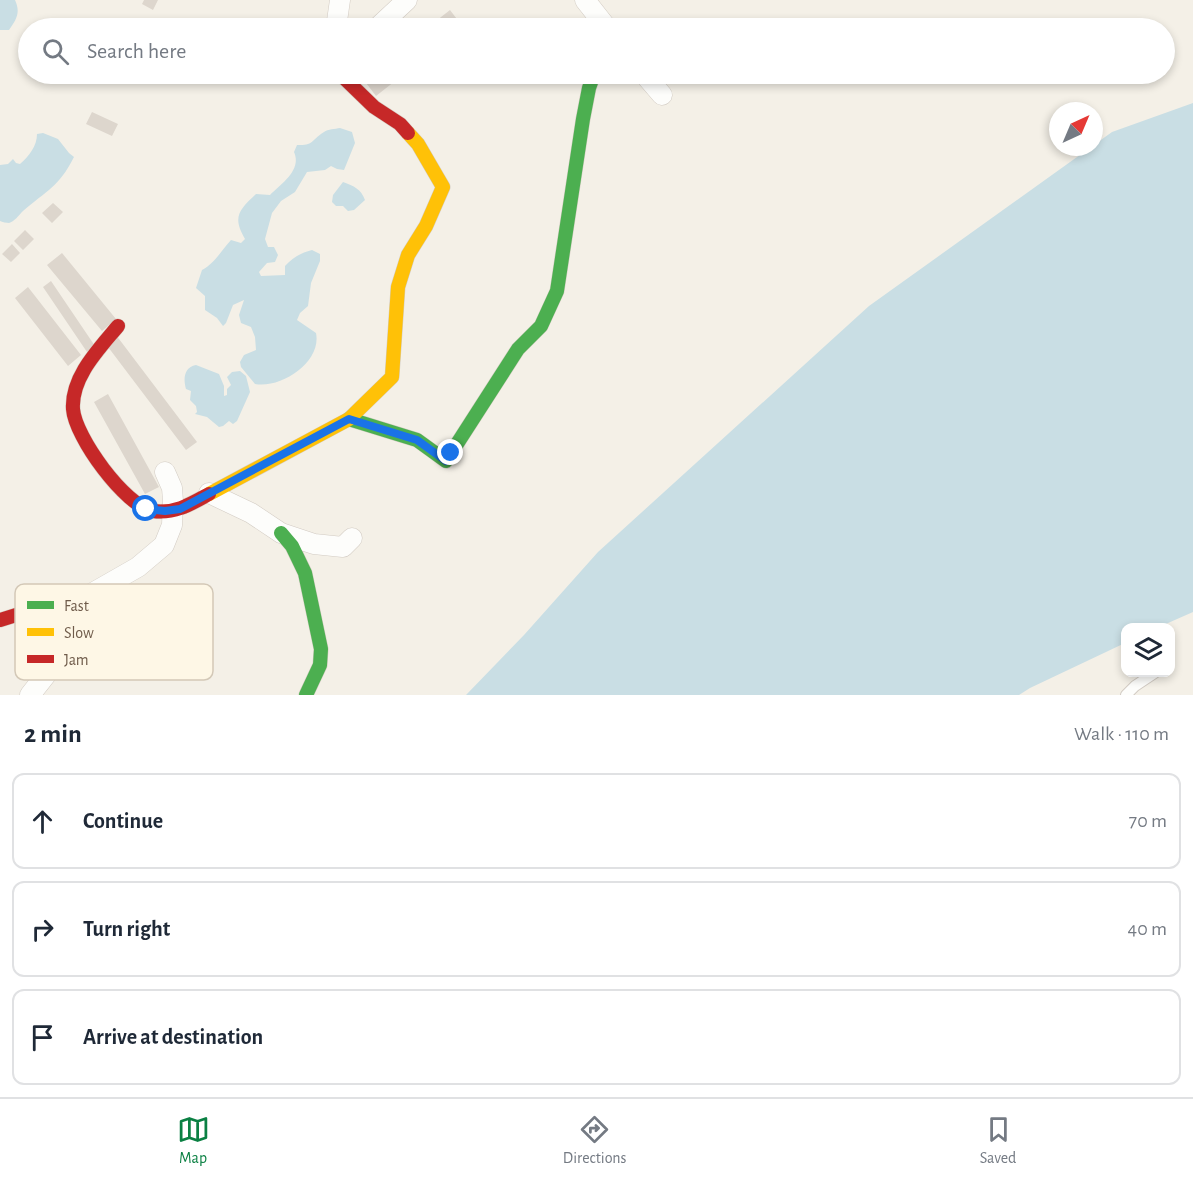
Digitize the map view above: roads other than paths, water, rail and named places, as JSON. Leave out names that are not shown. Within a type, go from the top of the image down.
[{"type":"street","points":[[337,18],[340,0]]},
{"type":"street","points":[[387,18],[407,0]]},
{"type":"street","points":[[585,0],[598,18]]},
{"type":"street","points":[[118,326],[88,363],[75,394],[73,411],[78,427],[114,482],[128,497],[146,509],[165,511],[180,509],[349,419],[392,377],[398,287],[408,255],[426,226],[443,187],[418,144],[400,124],[374,107],[351,84]]},
{"type":"street","points":[[349,419],[417,440],[446,461],[518,349],[541,326],[557,291],[590,84]]},
{"type":"street","points":[[653,84],[662,96]]},
{"type":"street","points":[[108,584],[138,567],[164,544],[172,525],[172,488],[165,472]]},
{"type":"street","points":[[209,493],[251,513],[281,533],[314,544],[342,547],[352,538]]},
{"type":"street","points":[[281,533],[292,546],[305,573],[321,649],[320,665],[306,695]]},
{"type":"street","points":[[0,620],[15,615]]},
{"type":"street","points":[[30,695],[42,680]]},
{"type":"lane","points":[[1126,695],[1148,677]]}]
